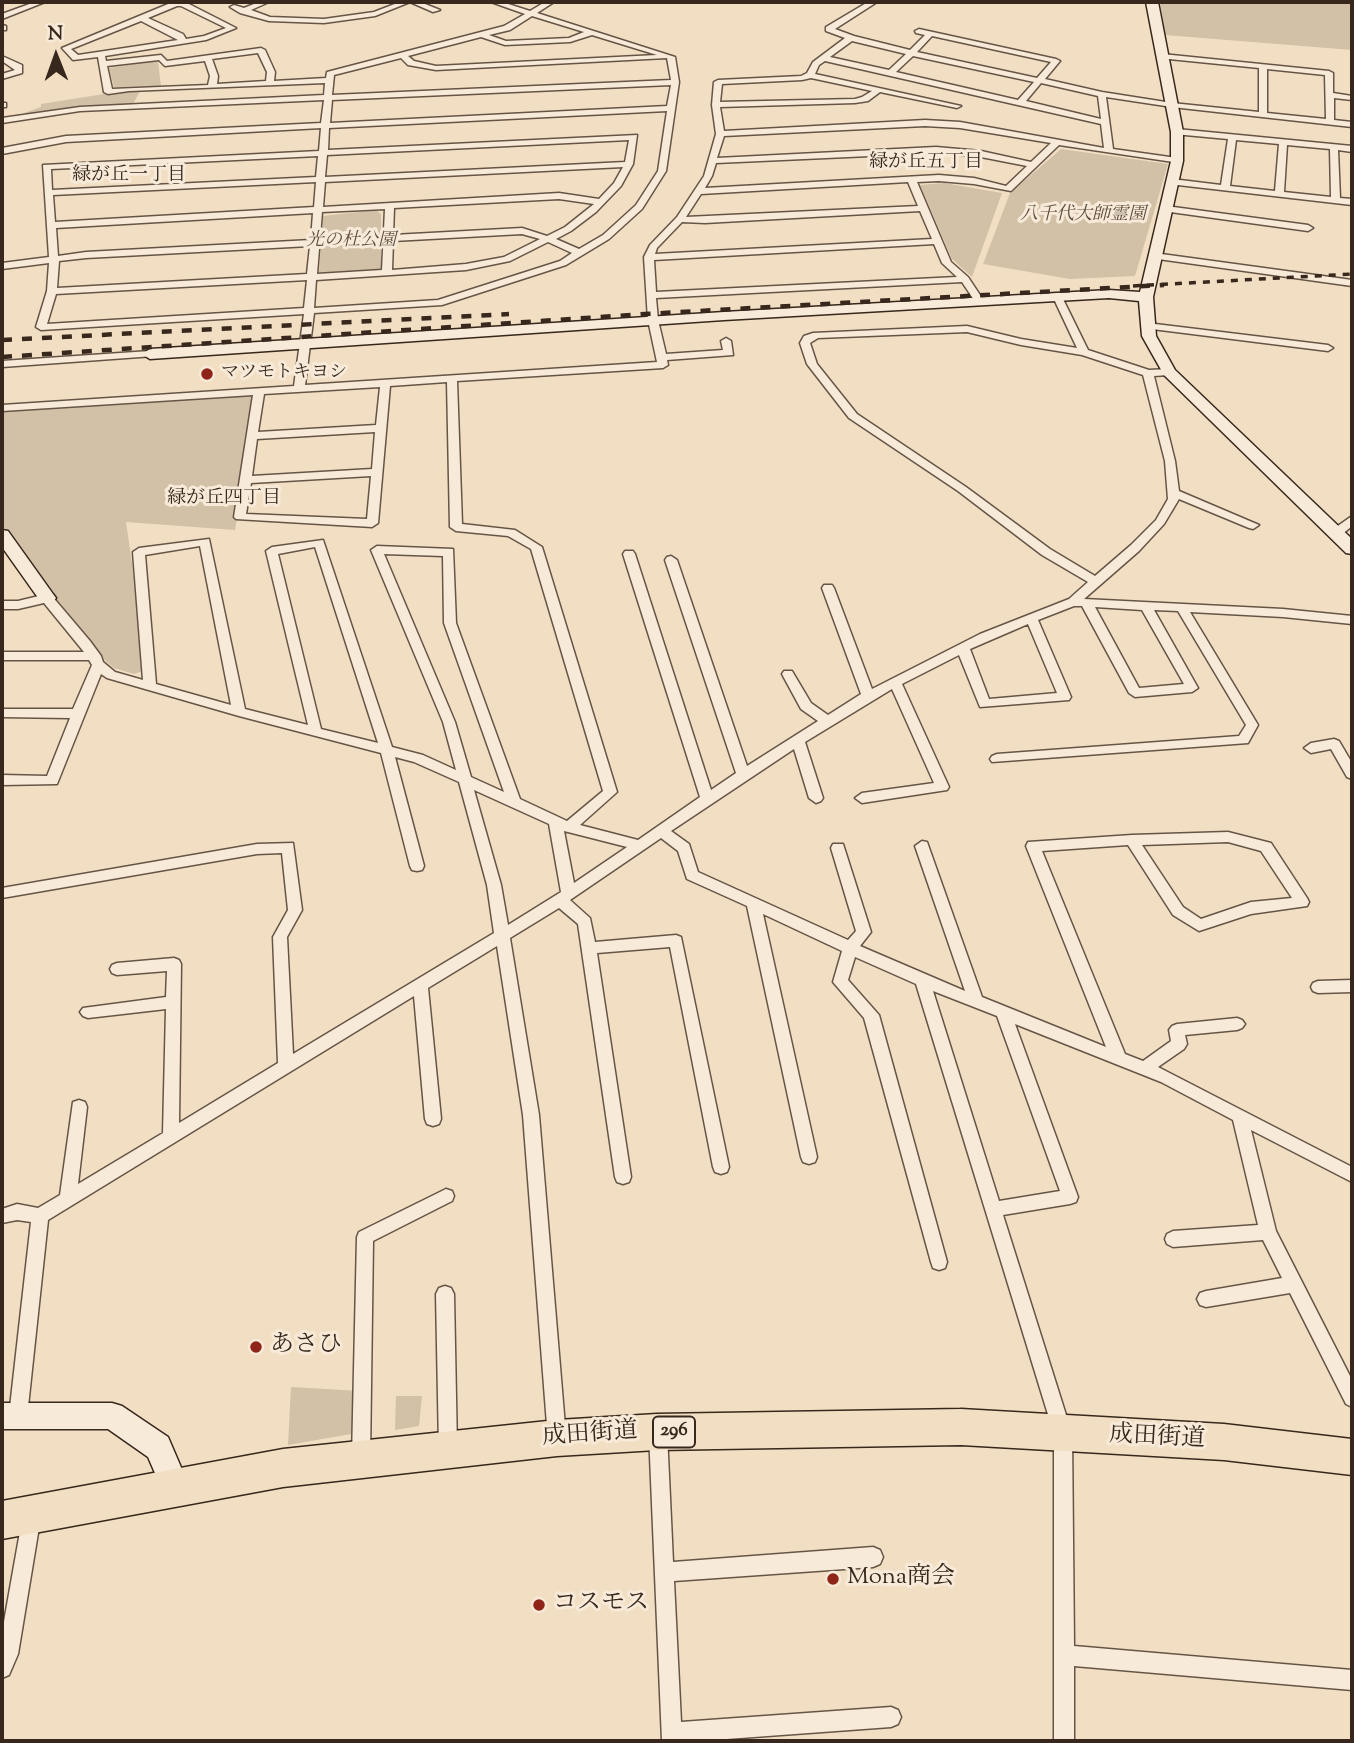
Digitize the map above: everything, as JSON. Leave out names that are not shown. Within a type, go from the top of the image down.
[{"type":"highway","name":"成田街道","points":[[17,1517],[176,1486],[361,1458],[557,1438],[657,1432],[961,1427],[1224,1443],[1352,1457]]},
{"type":"street","points":[[2,17],[41,2]]},
{"type":"street","points":[[265,2],[239,9],[286,21],[324,21],[375,14],[406,2]]},
{"type":"street","points":[[414,2],[436,10]]},
{"type":"street","points":[[495,2],[671,57]]},
{"type":"street","points":[[299,390],[306,344],[330,74],[507,27],[550,2]]},
{"type":"street","points":[[873,2],[829,29],[851,38],[912,53],[1102,94],[1172,105],[1352,124]]},
{"type":"street","points":[[1152,2],[1177,132],[1177,161],[1146,297],[1149,336],[1169,372],[1352,549]]},
{"type":"street","points":[[182,4],[232,28],[206,38],[76,58],[66,48],[142,18],[182,4]]},
{"type":"street","points":[[142,18],[180,36],[183,41]]},
{"type":"street","points":[[919,30],[1056,61],[1020,103]]},
{"type":"street","points":[[482,34],[505,43],[570,40],[593,32]]},
{"type":"street","points":[[890,74],[930,34]]},
{"type":"street","points":[[810,75],[816,64],[851,38]]},
{"type":"street","points":[[103,64],[161,57],[165,64],[261,50],[271,72],[270,84]]},
{"type":"street","points":[[101,54],[108,92],[330,80]]},
{"type":"street","points":[[403,56],[411,63],[436,68],[671,57]]},
{"type":"street","points":[[1162,56],[1329,73],[1330,122]]},
{"type":"street","points":[[52,291],[387,273],[475,266],[515,257],[580,220],[601,202],[618,184],[629,164],[634,137],[46,167],[54,259],[52,291],[41,327],[439,303],[563,263],[606,237],[639,207],[662,170],[676,82],[671,57]]},
{"type":"street","points":[[2,58],[19,67],[19,71],[2,77]]},
{"type":"street","points":[[208,58],[214,76],[212,87]]},
{"type":"street","points":[[824,58],[1105,122]]},
{"type":"street","points":[[1263,66],[1263,115]]},
{"type":"street","points":[[2,408],[663,365],[653,320],[649,257],[653,247],[680,219],[701,191],[720,134],[716,106],[718,82],[802,78],[810,75],[957,106]]},
{"type":"street","points":[[2,121],[80,109],[676,82]]},
{"type":"street","points":[[716,106],[855,101],[866,99],[880,89]]},
{"type":"street","points":[[133,106],[142,90]]},
{"type":"street","points":[[960,125],[957,106],[969,92]]},
{"type":"street","points":[[1102,94],[1109,151]]},
{"type":"street","points":[[1330,95],[1352,98]]},
{"type":"street","points":[[2,151],[66,139],[671,108]]},
{"type":"street","points":[[720,134],[925,123],[960,125],[1177,161]]},
{"type":"street","points":[[1177,132],[1352,149]]},
{"type":"street","points":[[1225,188],[1232,138]]},
{"type":"street","points":[[701,191],[911,179],[974,181],[1008,190],[1058,141]]},
{"type":"street","points":[[1279,194],[1283,142]]},
{"type":"street","points":[[1334,147],[1336,200]]},
{"type":"street","points":[[712,161],[936,150],[981,154],[1033,165]]},
{"type":"street","points":[[49,193],[629,164]]},
{"type":"street","points":[[911,179],[947,262],[965,279],[979,301]]},
{"type":"street","points":[[1172,182],[1352,202]]},
{"type":"street","points":[[52,225],[559,197],[601,202]]},
{"type":"street","points":[[387,273],[390,207]]},
{"type":"street","points":[[680,219],[705,220],[923,208]]},
{"type":"street","points":[[1166,209],[1308,228]]},
{"type":"street","points":[[388,238],[522,231],[550,239],[579,253]]},
{"type":"street","points":[[649,257],[937,241]]},
{"type":"street","points":[[2,266],[86,255],[315,243]]},
{"type":"street","points":[[1154,256],[1352,283]]},
{"type":"street","points":[[651,296],[965,279]]},
{"type":"street","points":[[2,364],[653,320],[1109,294],[1146,297]]},
{"type":"street","points":[[1058,297],[1084,352]]},
{"type":"street","points":[[1147,326],[1328,348]]},
{"type":"street","points":[[1096,582],[1046,552],[962,489],[853,416],[812,364],[805,343],[808,338],[817,335],[967,330],[1084,352],[1148,373],[1169,372]]},
{"type":"street","points":[[662,357],[729,353],[726,341]]},
{"type":"street","points":[[1079,602],[1096,582],[1160,522],[1174,499],[1170,461],[1148,373]]},
{"type":"street","points":[[452,380],[456,527],[511,533],[536,547],[610,792],[561,824]]},
{"type":"street","points":[[259,392],[240,517],[372,523],[386,384]]},
{"type":"street","points":[[252,436],[381,428]]},
{"type":"street","points":[[246,480],[377,472]]},
{"type":"street","points":[[1174,493],[1253,525]]},
{"type":"street","points":[[1336,533],[1352,520]]},
{"type":"street","points":[[2,535],[47,598],[111,675],[316,733],[387,750],[442,768],[561,824],[641,846]]},
{"type":"street","points":[[150,684],[139,552],[205,542],[239,712]]},
{"type":"street","points":[[316,733],[272,551],[319,543],[387,750],[417,866]]},
{"type":"street","points":[[515,803],[450,623],[449,552],[377,550],[449,722],[494,885],[531,1115],[557,1438]]},
{"type":"street","points":[[629,554],[708,800]]},
{"type":"street","points":[[671,560],[743,775]]},
{"type":"street","points":[[828,588],[868,696]]},
{"type":"street","points":[[2,605],[18,605],[47,598]]},
{"type":"street","points":[[1079,602],[1135,693],[1192,688],[1146,606]]},
{"type":"street","points":[[2,1216],[17,1212],[40,1216],[68,1200],[565,897],[743,775],[868,696],[963,648],[1031,618],[1079,602],[1352,620]]},
{"type":"street","points":[[997,759],[1243,740],[1252,725],[1182,608]]},
{"type":"street","points":[[963,648],[985,704],[1065,697],[1031,618]]},
{"type":"street","points":[[2,656],[97,661]]},
{"type":"street","points":[[2,780],[52,781],[97,661]]},
{"type":"street","points":[[788,674],[806,706],[829,723]]},
{"type":"street","points":[[862,798],[942,787],[895,682]]},
{"type":"street","points":[[2,713],[78,714]]},
{"type":"street","points":[[797,740],[816,798]]},
{"type":"street","points":[[1311,748],[1334,744],[1352,774]]},
{"type":"street","points":[[561,824],[565,897],[586,922],[623,1177]]},
{"type":"street","points":[[661,831],[684,848],[692,875],[922,980],[1144,1069],[1352,1175]]},
{"type":"street","points":[[1119,1059],[1033,846],[1132,840],[1228,837],[1266,847],[1302,902],[1251,908],[1199,925],[1178,911],[1132,840]]},
{"type":"street","points":[[922,846],[976,1002]]},
{"type":"street","points":[[2,893],[257,849],[288,847],[295,910],[280,937],[286,1066]]},
{"type":"street","points":[[838,848],[864,932],[850,948],[839,982],[871,1016],[939,1262]]},
{"type":"street","points":[[752,903],[809,1157]]},
{"type":"street","points":[[589,948],[676,941],[721,1167]]},
{"type":"street","points":[[117,969],[174,964],[171,1138]]},
{"type":"street","points":[[922,980],[1063,1434],[1064,1741]]},
{"type":"street","points":[[420,984],[433,1119]]},
{"type":"street","points":[[1318,987],[1352,985]]},
{"type":"street","points":[[88,1012],[173,1002]]},
{"type":"street","points":[[993,1209],[1069,1196],[1003,1012]]},
{"type":"street","points":[[1144,1069],[1179,1044],[1177,1030],[1237,1024]]},
{"type":"street","points":[[68,1200],[79,1107]]},
{"type":"street","points":[[1240,1116],[1268,1232],[1352,1398]]},
{"type":"street","points":[[361,1458],[365,1237],[446,1196]]},
{"type":"street","points":[[40,1216],[10,1416],[113,1416],[158,1447],[176,1486]]},
{"type":"street","points":[[1173,1239],[1268,1232]]},
{"type":"street","points":[[1206,1299],[1294,1284]]},
{"type":"street","points":[[445,1294],[447,1449]]},
{"type":"street","points":[[657,1432],[672,1737],[891,1717]]},
{"type":"street","points":[[2,1668],[8,1654],[17,1517]]},
{"type":"street","points":[[664,1572],[873,1558]]},
{"type":"street","points":[[1065,1655],[1352,1680]]},
{"type":"green space","points":[[1160,2],[1352,2],[1352,50],[1165,35]]},
{"type":"green space","points":[[158,62],[161,86],[114,87],[109,68]]},
{"type":"green space","points":[[129,90],[140,91],[132,106],[79,108],[26,117],[24,113],[41,107],[41,104]]},
{"type":"green space","name":"八千代大師霊園","points":[[1061,149],[1168,164],[1135,276],[1070,279],[983,264],[1010,193]]},
{"type":"green space","points":[[944,183],[1002,193],[972,277],[952,259],[920,185]]},
{"type":"green space","name":"光の杜公園","points":[[376,210],[381,214],[381,268],[378,271],[323,275],[319,272],[323,216]]},
{"type":"green space","points":[[259,392],[235,530],[126,522],[140,618],[143,671],[134,674],[114,668],[86,644],[2,532],[2,410]]},
{"type":"green space","points":[[291,1387],[360,1391],[351,1434],[288,1445]]},
{"type":"green space","points":[[396,1396],[422,1396],[419,1426],[395,1430]]},
{"type":"railway","points":[[1133,286],[1352,274]]},
{"type":"railway","points":[[2,357],[645,314],[1164,285]]},
{"type":"railway","points":[[2,340],[509,314]]},
{"type":"place","name":"マツモトキヨシ","points":[[207,374]]},
{"type":"place","name":"あさひ","points":[[256,1347]]},
{"type":"place","name":"Mona商会","points":[[833,1579]]},
{"type":"place","name":"コスモス","points":[[539,1605]]},
{"type":"district","name":"緑が丘五丁目","points":[[926,164]]},
{"type":"district","name":"緑が丘一丁目","points":[[129,177]]},
{"type":"district","name":"緑が丘四丁目","points":[[224,500]]}]
